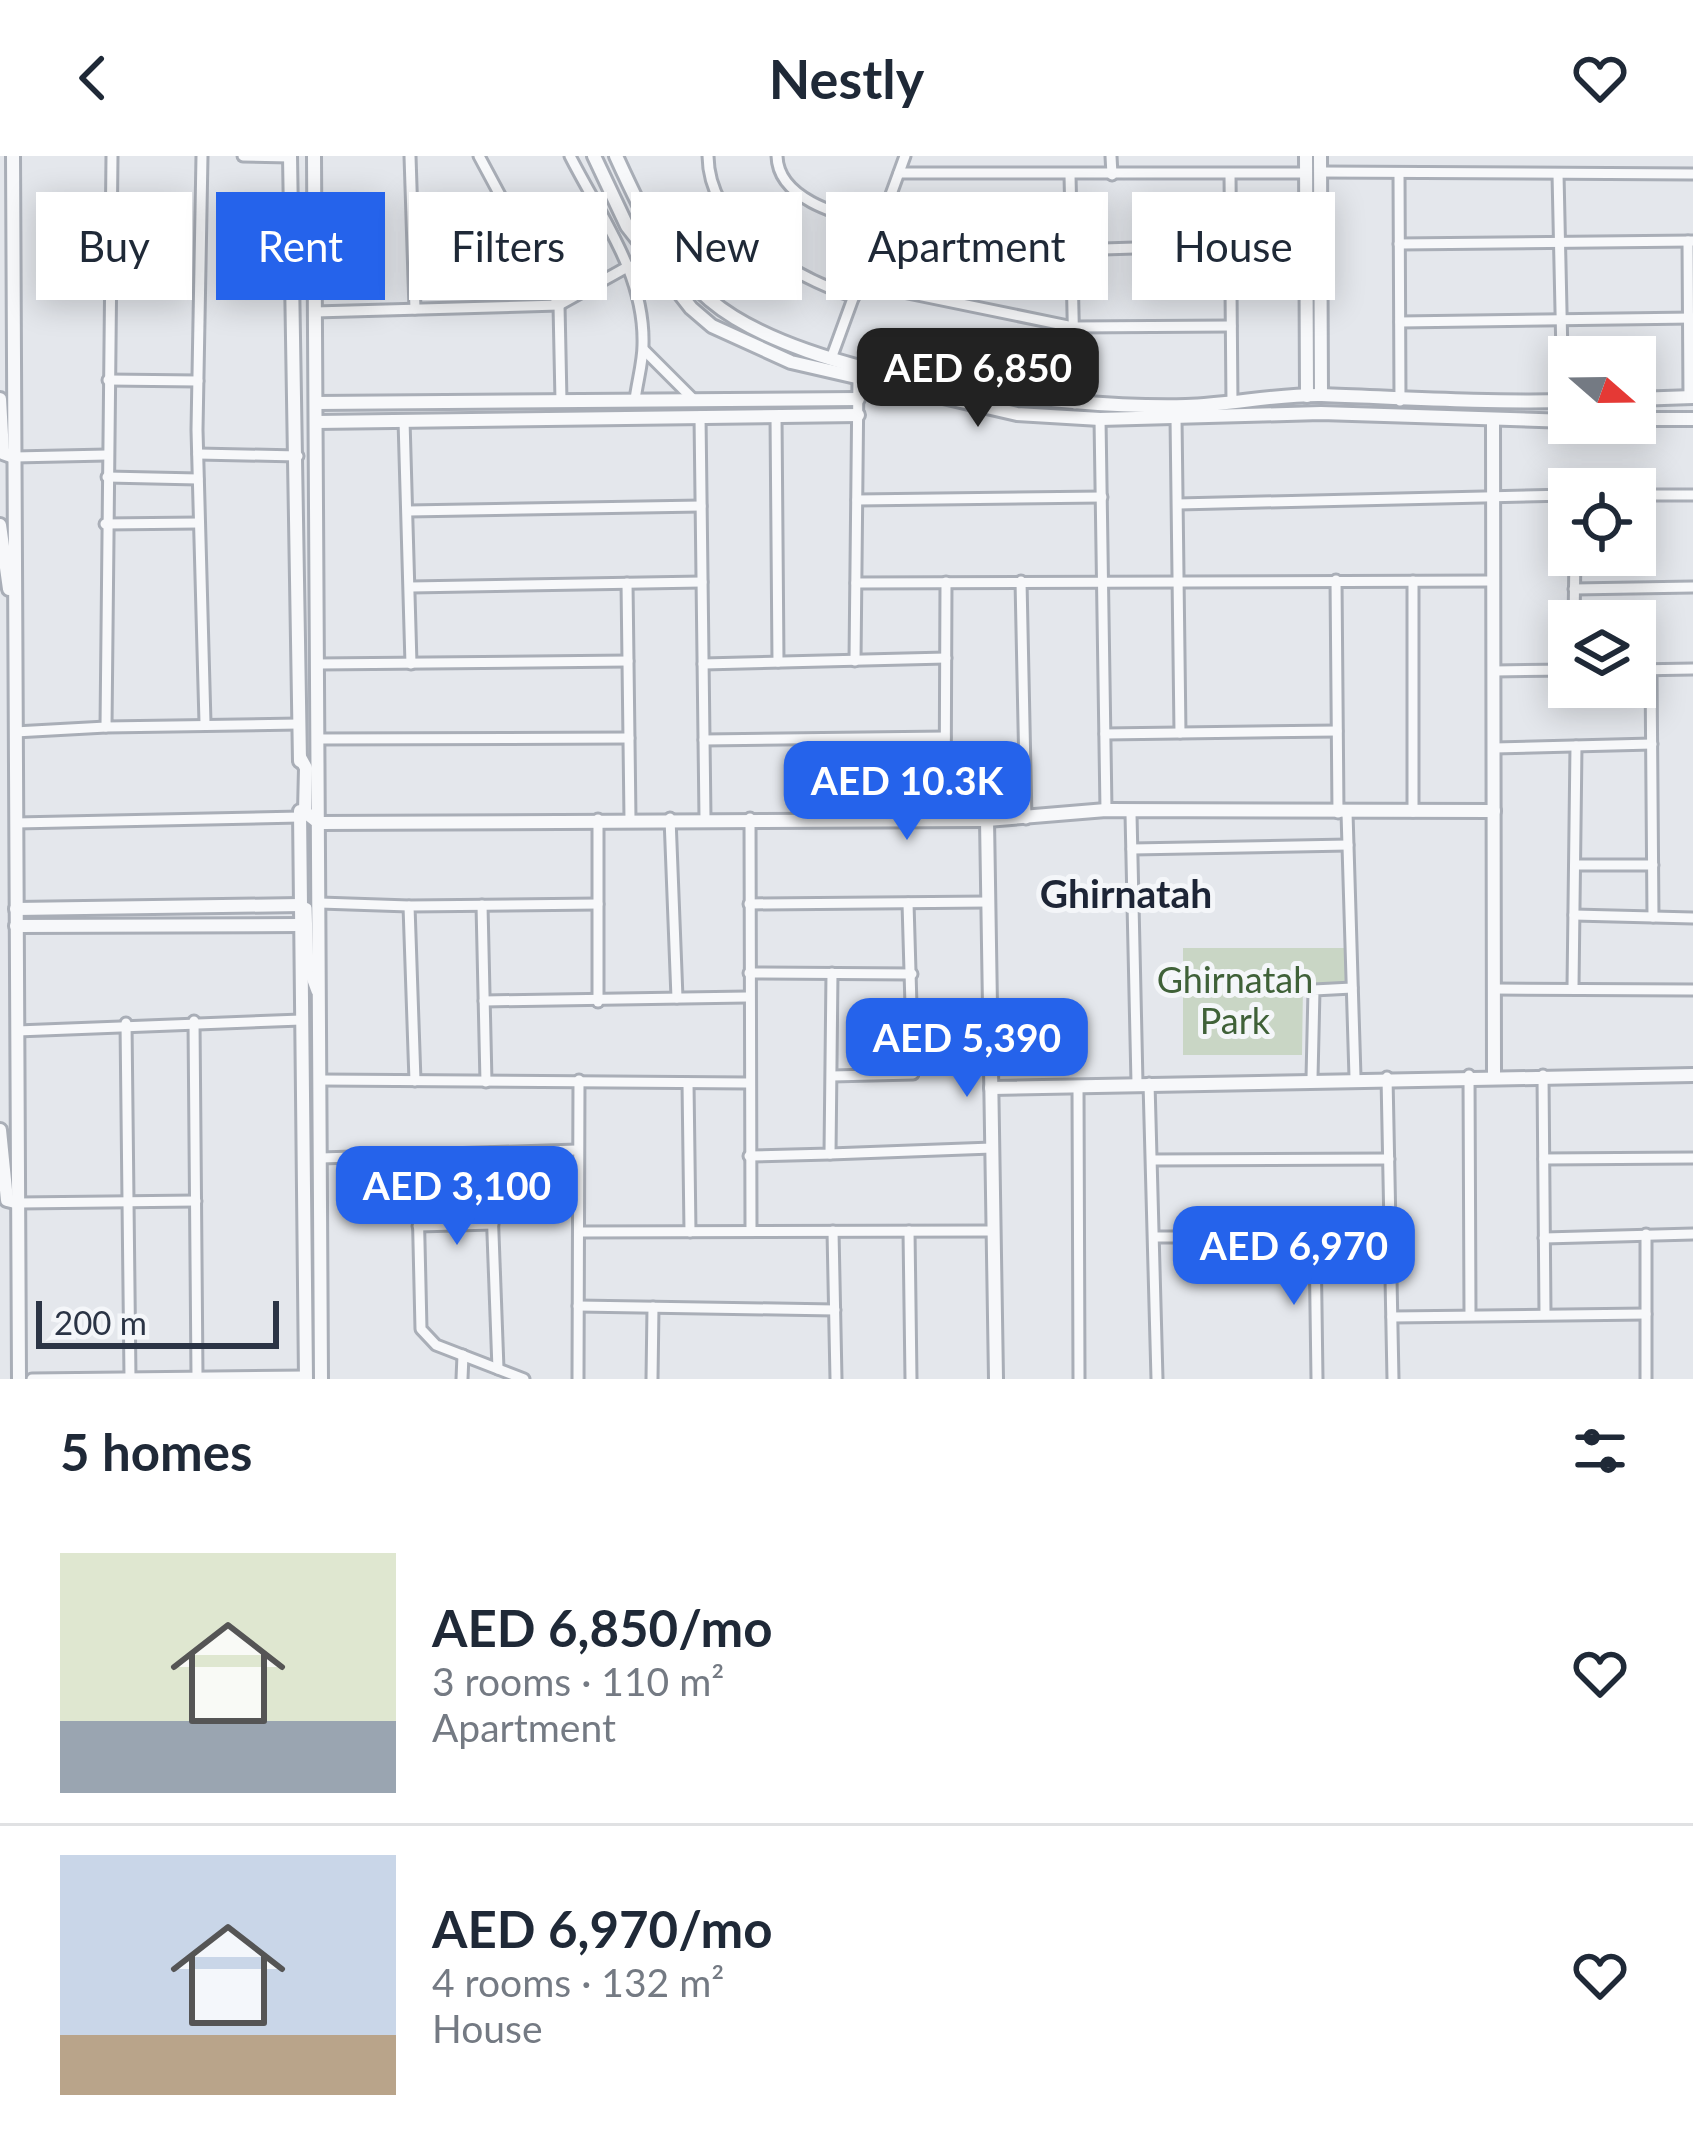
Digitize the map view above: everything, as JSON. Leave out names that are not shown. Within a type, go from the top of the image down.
[{"type":"street","points":[[13,156],[20,1379]]},
{"type":"street","points":[[106,727],[112,156]]},
{"type":"street","points":[[202,156],[198,479],[205,723]]},
{"type":"street","points":[[32,1379],[306,1377],[298,456],[290,156],[243,156]]},
{"type":"street","points":[[314,156],[321,1379]]},
{"type":"street","points":[[410,156],[415,309]]},
{"type":"street","points":[[478,156],[559,304],[562,401]]},
{"type":"street","points":[[570,156],[629,266],[644,350],[635,400]]},
{"type":"street","points":[[594,156],[637,239],[667,283],[701,317],[764,354],[1017,414],[1100,419],[1321,413],[1548,421]]},
{"type":"street","points":[[616,156],[661,248],[710,300],[768,335],[832,356],[974,390],[1075,404],[1232,403],[1314,396],[1400,402],[1548,401]]},
{"type":"street","points":[[708,156],[708,176],[750,240],[826,288]]},
{"type":"street","points":[[778,156],[785,182],[826,207]]},
{"type":"street","points":[[892,192],[905,156]]},
{"type":"street","points":[[1112,156],[1112,175]]},
{"type":"street","points":[[1306,156],[1313,173],[1314,396]]},
{"type":"street","points":[[1313,173],[1320,156]]},
{"type":"street","points":[[1526,156],[1527,173]]},
{"type":"street","points":[[899,173],[1693,174]]},
{"type":"street","points":[[1399,173],[1400,402]]},
{"type":"street","points":[[1230,174],[1230,192]]},
{"type":"street","points":[[1558,174],[1562,336]]},
{"type":"street","points":[[1070,175],[1070,192]]},
{"type":"street","points":[[1399,244],[1690,241],[1691,397],[1656,398]]},
{"type":"street","points":[[315,312],[559,304],[629,266]]},
{"type":"street","points":[[832,356],[853,300]]},
{"type":"street","points":[[942,300],[1073,327],[1232,326]]},
{"type":"street","points":[[1072,300],[1075,404]]},
{"type":"street","points":[[1232,300],[1232,403]]},
{"type":"street","points":[[1400,322],[1690,318]]},
{"type":"street","points":[[644,350],[694,400]]},
{"type":"street","points":[[855,661],[858,377]]},
{"type":"street","points":[[108,380],[198,381]]},
{"type":"street","points":[[0,399],[3,453],[14,457],[107,455]]},
{"type":"street","points":[[316,403],[858,399]]},
{"type":"street","points":[[316,422],[858,415]]},
{"type":"street","points":[[700,416],[705,818]]},
{"type":"street","points":[[776,416],[778,662]]},
{"type":"street","points":[[1176,418],[1180,733]]},
{"type":"street","points":[[1656,419],[1693,418]]},
{"type":"street","points":[[1100,419],[1106,810]]},
{"type":"street","points":[[404,420],[411,664]]},
{"type":"street","points":[[1493,422],[1494,1075]]},
{"type":"street","points":[[198,454],[298,456]]},
{"type":"street","points":[[106,477],[198,479]]},
{"type":"street","points":[[1656,495],[1693,496]]},
{"type":"street","points":[[1178,504],[1548,496]]},
{"type":"street","points":[[857,500],[1102,497]]},
{"type":"street","points":[[408,511],[701,506]]},
{"type":"street","points":[[106,524],[199,523]]},
{"type":"street","points":[[0,525],[14,607]]},
{"type":"street","points":[[1574,576],[1574,600]]},
{"type":"street","points":[[856,583],[1180,578],[1493,581]]},
{"type":"street","points":[[1021,580],[1026,819]]},
{"type":"street","points":[[1336,580],[1337,731],[1348,845],[1355,1077]]},
{"type":"street","points":[[1413,581],[1413,812]]},
{"type":"street","points":[[412,586],[702,582]]},
{"type":"street","points":[[945,819],[946,582]]},
{"type":"street","points":[[627,583],[630,819]]},
{"type":"street","points":[[1574,589],[1693,587]]},
{"type":"street","points":[[703,664],[946,658]]},
{"type":"street","points":[[318,664],[628,661]]},
{"type":"street","points":[[1656,670],[1693,669]]},
{"type":"street","points":[[1493,671],[1548,670]]},
{"type":"street","points":[[1652,708],[1653,917]]},
{"type":"street","points":[[15,732],[205,723],[299,724]]},
{"type":"street","points":[[1105,734],[1337,731]]},
{"type":"street","points":[[704,740],[945,736]]},
{"type":"street","points":[[318,739],[629,737]]},
{"type":"street","points":[[1494,748],[1652,744]]},
{"type":"street","points":[[1573,987],[1576,746]]},
{"type":"street","points":[[300,757],[306,768],[305,812],[319,823],[987,820],[1106,810],[1131,814],[1494,811]]},
{"type":"street","points":[[1131,814],[1143,1083],[1152,1160],[1157,1379]]},
{"type":"street","points":[[16,823],[300,817]]},
{"type":"street","points":[[670,818],[677,998]]},
{"type":"street","points":[[750,818],[751,1230]]},
{"type":"street","points":[[598,819],[598,1002]]},
{"type":"street","points":[[987,820],[996,1379]]},
{"type":"street","points":[[1132,849],[1348,845]]},
{"type":"street","points":[[1575,866],[1653,866]]},
{"type":"street","points":[[749,904],[988,902]]},
{"type":"street","points":[[320,903],[598,904]]},
{"type":"street","points":[[832,1076],[913,1073],[908,903]]},
{"type":"street","points":[[16,909],[300,905],[307,908],[309,972],[320,1001]]},
{"type":"street","points":[[482,905],[486,1082]]},
{"type":"street","points":[[409,906],[415,1081]]},
{"type":"street","points":[[102,907],[128,925]]},
{"type":"street","points":[[1574,915],[1693,917]]},
{"type":"street","points":[[16,926],[300,925]]},
{"type":"street","points":[[748,973],[912,974]]},
{"type":"street","points":[[830,1154],[832,973]]},
{"type":"street","points":[[1312,1078],[1314,990],[1352,988]]},
{"type":"street","points":[[1494,989],[1693,990]]},
{"type":"street","points":[[484,1001],[747,997]]},
{"type":"street","points":[[17,1031],[126,1023],[301,1020]]},
{"type":"street","points":[[194,1021],[197,1376]]},
{"type":"street","points":[[126,1023],[130,1378]]},
{"type":"street","points":[[1469,1075],[1470,1316]]},
{"type":"street","points":[[1544,1075],[1545,1314]]},
{"type":"street","points":[[991,1088],[1355,1077],[1693,1075]]},
{"type":"street","points":[[1387,1077],[1393,1379]]},
{"type":"street","points":[[321,1080],[748,1084]]},
{"type":"street","points":[[578,1379],[579,1080]]},
{"type":"street","points":[[688,1083],[690,1232]]},
{"type":"street","points":[[1078,1086],[1079,1379]]},
{"type":"street","points":[[0,1130],[7,1200],[196,1201]]},
{"type":"street","points":[[749,1156],[992,1148]]},
{"type":"street","points":[[321,1158],[577,1150]]},
{"type":"street","points":[[490,1153],[498,1369]]},
{"type":"street","points":[[417,1156],[421,1329],[436,1345],[524,1379]]},
{"type":"street","points":[[1544,1160],[1693,1158]]},
{"type":"street","points":[[1152,1160],[1389,1159]]},
{"type":"street","points":[[418,1226],[494,1224]]},
{"type":"street","points":[[833,1231],[836,1379]]},
{"type":"street","points":[[909,1231],[911,1379]]},
{"type":"street","points":[[580,1232],[994,1231]]},
{"type":"street","points":[[1646,1234],[1646,1379]]},
{"type":"street","points":[[1544,1238],[1693,1234]]},
{"type":"street","points":[[1155,1237],[1390,1238]]},
{"type":"street","points":[[1316,1238],[1317,1379]]},
{"type":"street","points":[[578,1306],[835,1310]]},
{"type":"street","points":[[652,1379],[653,1307]]},
{"type":"street","points":[[1392,1316],[1646,1314]]},
{"type":"street","points":[[462,1379],[463,1355]]},
{"type":"green space","name":"Ghirnatah Park","points":[[1183,948],[1347,948],[1347,985],[1303,985],[1302,1055],[1183,1055]]},
{"type":"district","name":"Ghirnatah","points":[[1126,894]]}]
